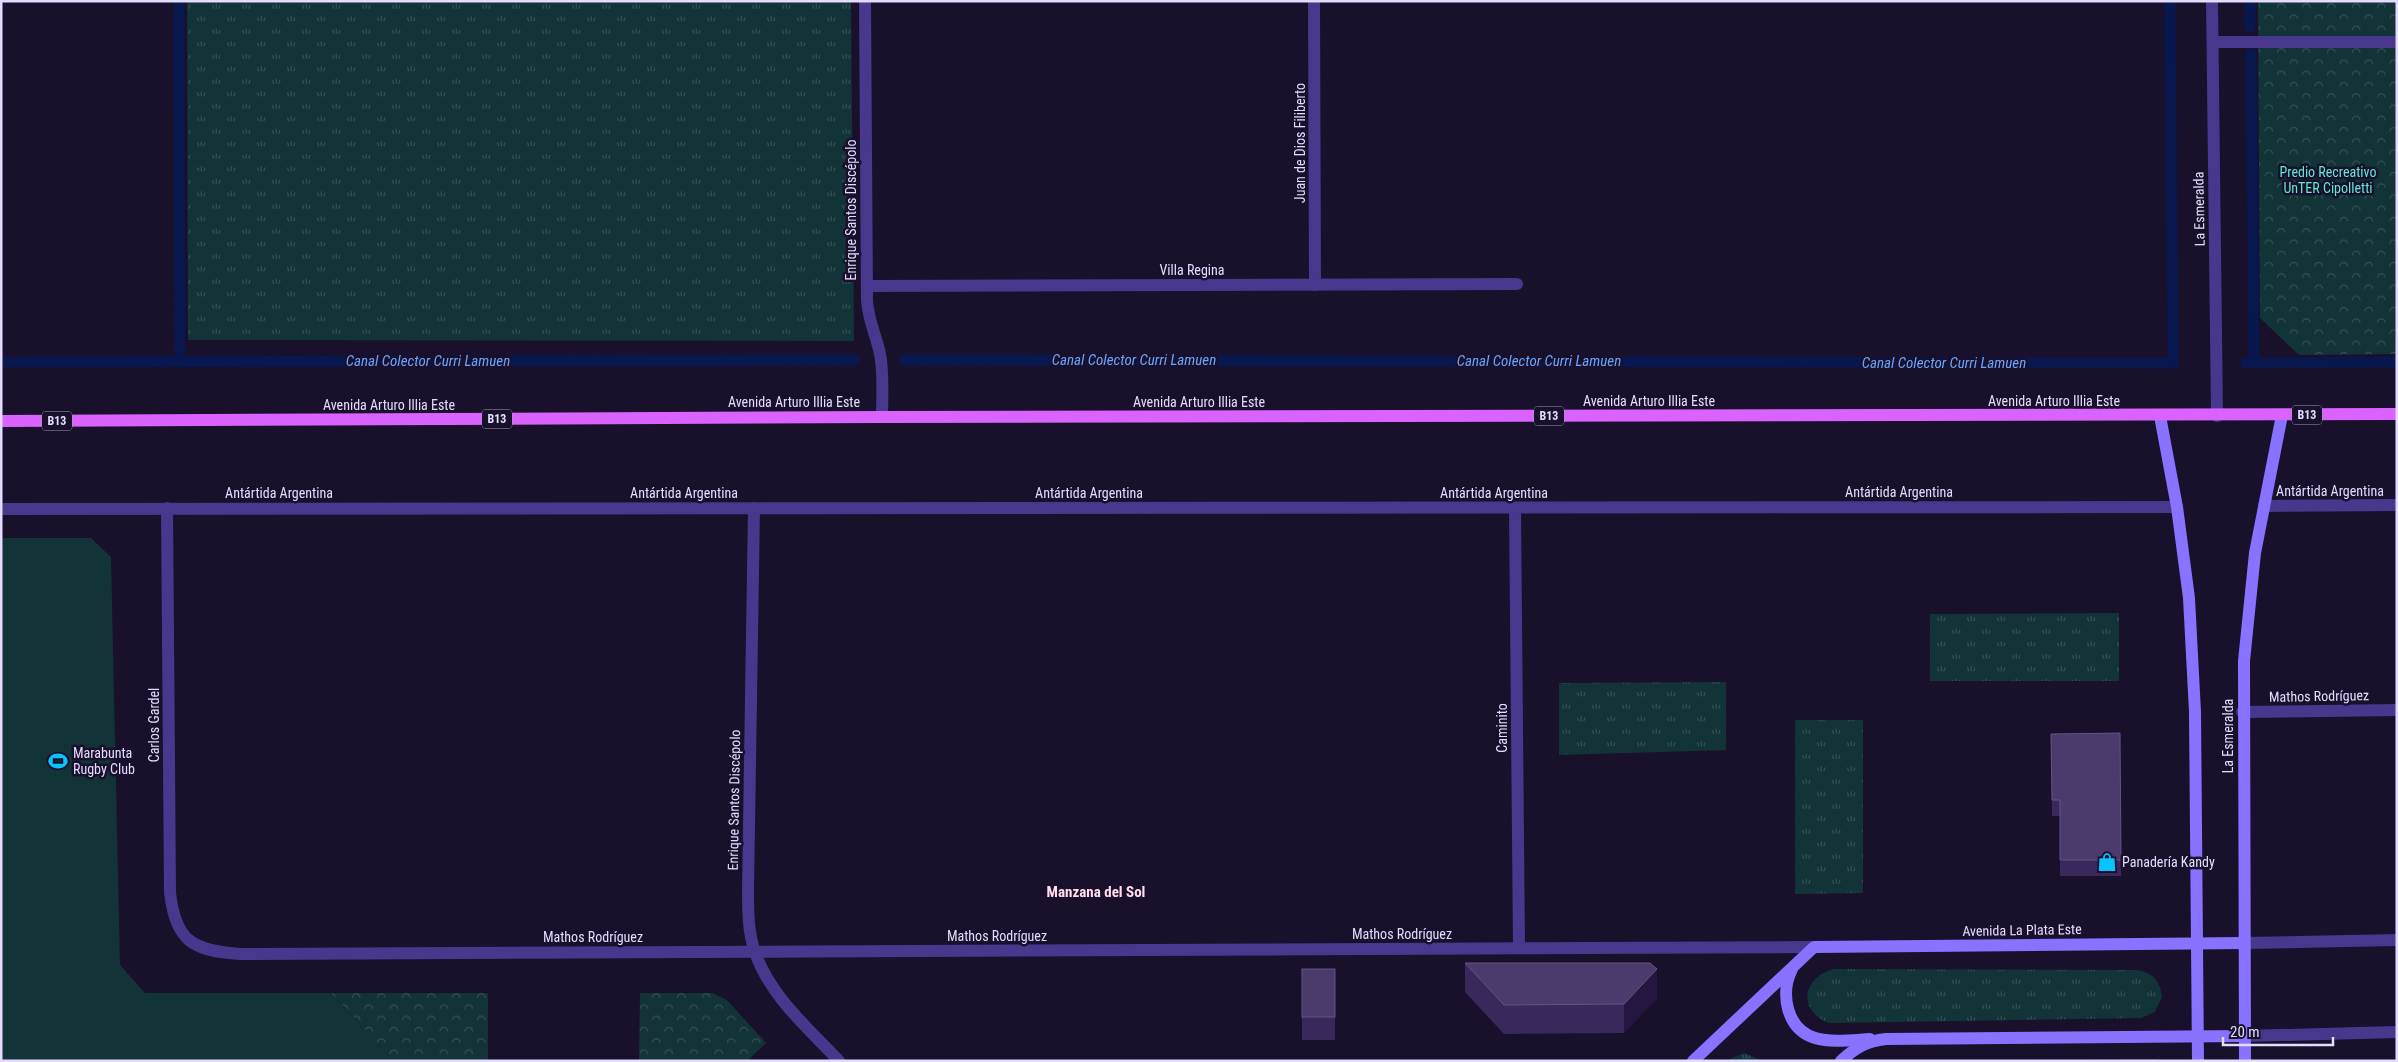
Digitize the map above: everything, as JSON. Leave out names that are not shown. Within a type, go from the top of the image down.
[{"type":"main road","name":"Avenida Arturo Illia Este","points":[[1,421],[2397,414]]},
{"type":"main road","name":"La Esmeralda","points":[[2245,1061],[2242,712],[2248,609],[2264,506],[2282,415]]},
{"type":"main road","points":[[2160,416],[2177,507],[2190,598],[2193,656],[2198,1061]]},
{"type":"main road","name":"Avenida La Plata Este","points":[[1814,947],[2244,943]]},
{"type":"main road","points":[[1692,1061],[1814,947]]},
{"type":"main road","points":[[1795,965],[1788,978],[1786,1003],[1790,1017],[1805,1033],[1815,1038],[1827,1040],[2245,1036]]},
{"type":"main road","points":[[1841,1061],[1865,1043],[1886,1039]]},
{"type":"street","name":"Enrique Santos Discépolo","points":[[865,1],[867,286],[869,319],[881,364],[882,417]]},
{"type":"street","name":"Juan de Dios Filiberto","points":[[1314,1],[1315,285]]},
{"type":"street","name":"La Esmeralda","points":[[2212,1],[2217,416]]},
{"type":"street","points":[[2213,42],[2397,42]]},
{"type":"street","name":"Villa Regina","points":[[867,286],[1517,284]]},
{"type":"street","name":"Antártida Argentina","points":[[2264,506],[2397,505]]},
{"type":"street","name":"Antártida Argentina","points":[[1,509],[2177,507]]},
{"type":"street","name":"Carlos Gardel","points":[[167,508],[170,892],[176,925],[185,939]]},
{"type":"street","name":"Enrique Santos Discépolo","points":[[754,508],[748,890],[750,931],[755,952],[775,990],[840,1061]]},
{"type":"street","name":"Caminito","points":[[1515,508],[1518,948]]},
{"type":"street","name":"Mathos Rodríguez","points":[[2242,712],[2397,710]]},
{"type":"street","name":"Mathos Rodríguez","points":[[185,939],[199,948],[218,953],[240,954],[1814,947]]},
{"type":"street","name":"Avenida La Plata Este","points":[[2244,943],[2397,940]]},
{"type":"street","points":[[2245,1036],[2397,1032]]},
{"type":"green space","points":[[187,1],[851,1],[854,341],[188,340]]},
{"type":"green space","name":"Predio Recreativo UnTER Cipolletti","points":[[2258,1],[2397,1],[2397,354],[2299,355],[2260,318]]},
{"type":"green space","name":"Marabunta Rugby Club","points":[[1,538],[91,538],[111,557],[120,965],[145,993],[331,993],[393,1061],[1,1061]]},
{"type":"green space","points":[[2119,613],[2119,681],[1930,681],[1930,614]]},
{"type":"green space","points":[[1726,682],[1726,750],[1559,755],[1559,683]]},
{"type":"green space","points":[[1795,720],[1863,720],[1863,893],[1795,894]]},
{"type":"green space","points":[[1834,969],[2136,970],[2147,973],[2154,978],[2159,986],[2162,997],[2155,1012],[2141,1018],[1829,1023],[1819,1018],[1812,1011],[1808,1003],[1808,994],[1810,986],[1815,979],[1823,973]]},
{"type":"green space","points":[[331,993],[488,993],[488,1061],[393,1061]]},
{"type":"green space","points":[[640,993],[712,993],[727,1000],[766,1043],[747,1061],[639,1061]]},
{"type":"green space","points":[[1744,1053],[1763,1061],[1726,1061]]},
{"type":"green space","points":[[2155,1059],[2164,1061],[1983,1061]]},
{"type":"building","points":[[2120,733],[2121,860],[2060,860],[2060,800],[2052,800],[2051,734]]},
{"type":"building","points":[[1465,963],[1650,963],[1657,969],[1624,1004],[1504,1005]]},
{"type":"building","points":[[1302,969],[1335,969],[1335,1017],[1302,1017]]},
{"type":"waterway","points":[[179,1],[180,361]]},
{"type":"waterway","name":"Canal Colector Curri Lamuen","points":[[904,360],[2173,363],[2170,1]]},
{"type":"waterway","points":[[2250,1],[2250,27]]},
{"type":"waterway","points":[[2251,54],[2254,363]]},
{"type":"waterway","name":"Canal Colector Curri Lamuen","points":[[1,362],[854,360]]},
{"type":"waterway","name":"Canal Colector Curri Lamuen","points":[[2246,363],[2397,362]]},
{"type":"place","name":"Marabunta Rugby Club","points":[[58,761]]},
{"type":"place","name":"Panadería Kandy","points":[[2107,862]]},
{"type":"district","name":"Manzana del Sol","points":[[1096,892]]}]
